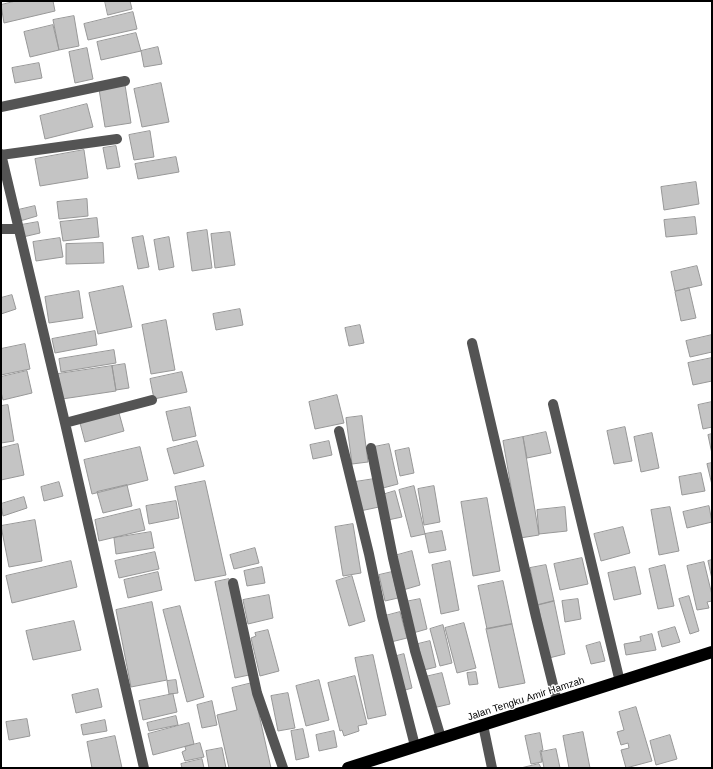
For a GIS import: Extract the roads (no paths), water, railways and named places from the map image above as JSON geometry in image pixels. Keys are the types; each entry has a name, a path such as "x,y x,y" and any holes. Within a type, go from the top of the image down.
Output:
{"highway":[{"name":"Jalan Tengku Amir Hamzah","path":"348,768 712,652"}],"street":[{"path":"1,107 125,81"},
{"path":"117,139 1,154 65,423 144,768"},
{"path":"1,229 19,229"},
{"path":"472,343 536,617 558,700"},
{"path":"65,423 152,400"},
{"path":"553,404 620,682"},
{"path":"339,431 369,554 382,616 415,746"},
{"path":"371,448 393,558 413,644 440,738"},
{"path":"233,583 257,693 283,768"},
{"path":"482,725 492,768"}]}
